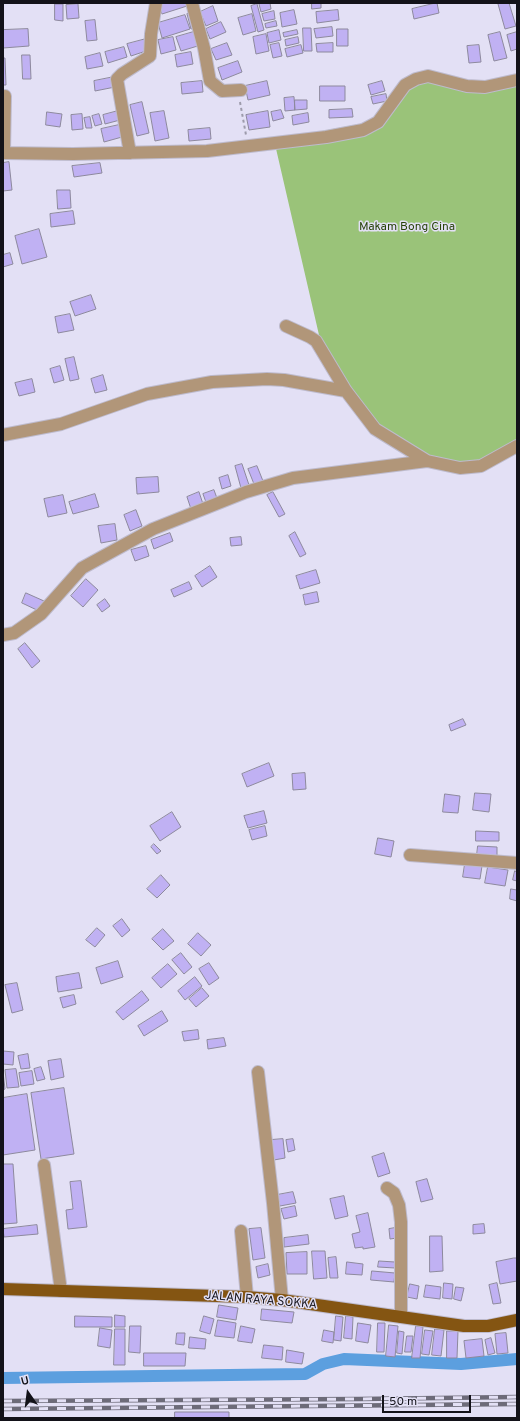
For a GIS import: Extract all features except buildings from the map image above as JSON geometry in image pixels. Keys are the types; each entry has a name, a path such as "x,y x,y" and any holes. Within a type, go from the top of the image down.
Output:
{"main road":[{"name":"JALAN RAYA SOKKA","path":"3,1289 247,1297 282,1300 464,1326 488,1326 517,1320"}],"street":[{"path":"130,153 117,79 122,74 150,56 151,34 156,3"},
{"path":"192,3 204,48 210,81 222,91 239,90"},
{"path":"5,96 4,153 73,154 207,151 326,137 363,130 378,122 405,85 416,79 428,76 467,86 485,87 505,84 517,80"},
{"path":"286,326 310,337 316,342 346,391 375,429 427,461"},
{"path":"3,435 61,424 147,394 212,382 260,379 284,380 346,391"},
{"path":"3,635 14,633 41,614 82,568 153,529 246,492 293,478 427,461 460,468 481,466 517,446"},
{"path":"410,855 517,863"},
{"path":"258,1072 273,1203 282,1300"},
{"path":"44,1165 61,1291"},
{"path":"387,1188 394,1193 399,1205 402,1222 401,1317"},
{"path":"241,1231 247,1297"}],"path":[{"path":"239,90 248,145"}],"green space":[{"name":"Makam Bong Cina","path":"517,76 517,454 458,470 373,434 322,348 274,140 381,120 412,77 491,83"}],"waterway":[{"path":"3,1378 305,1374 323,1364 344,1359 461,1364 517,1359"}],"railway":[{"path":"3,1401 517,1397"},
{"path":"3,1409 517,1404"}]}
